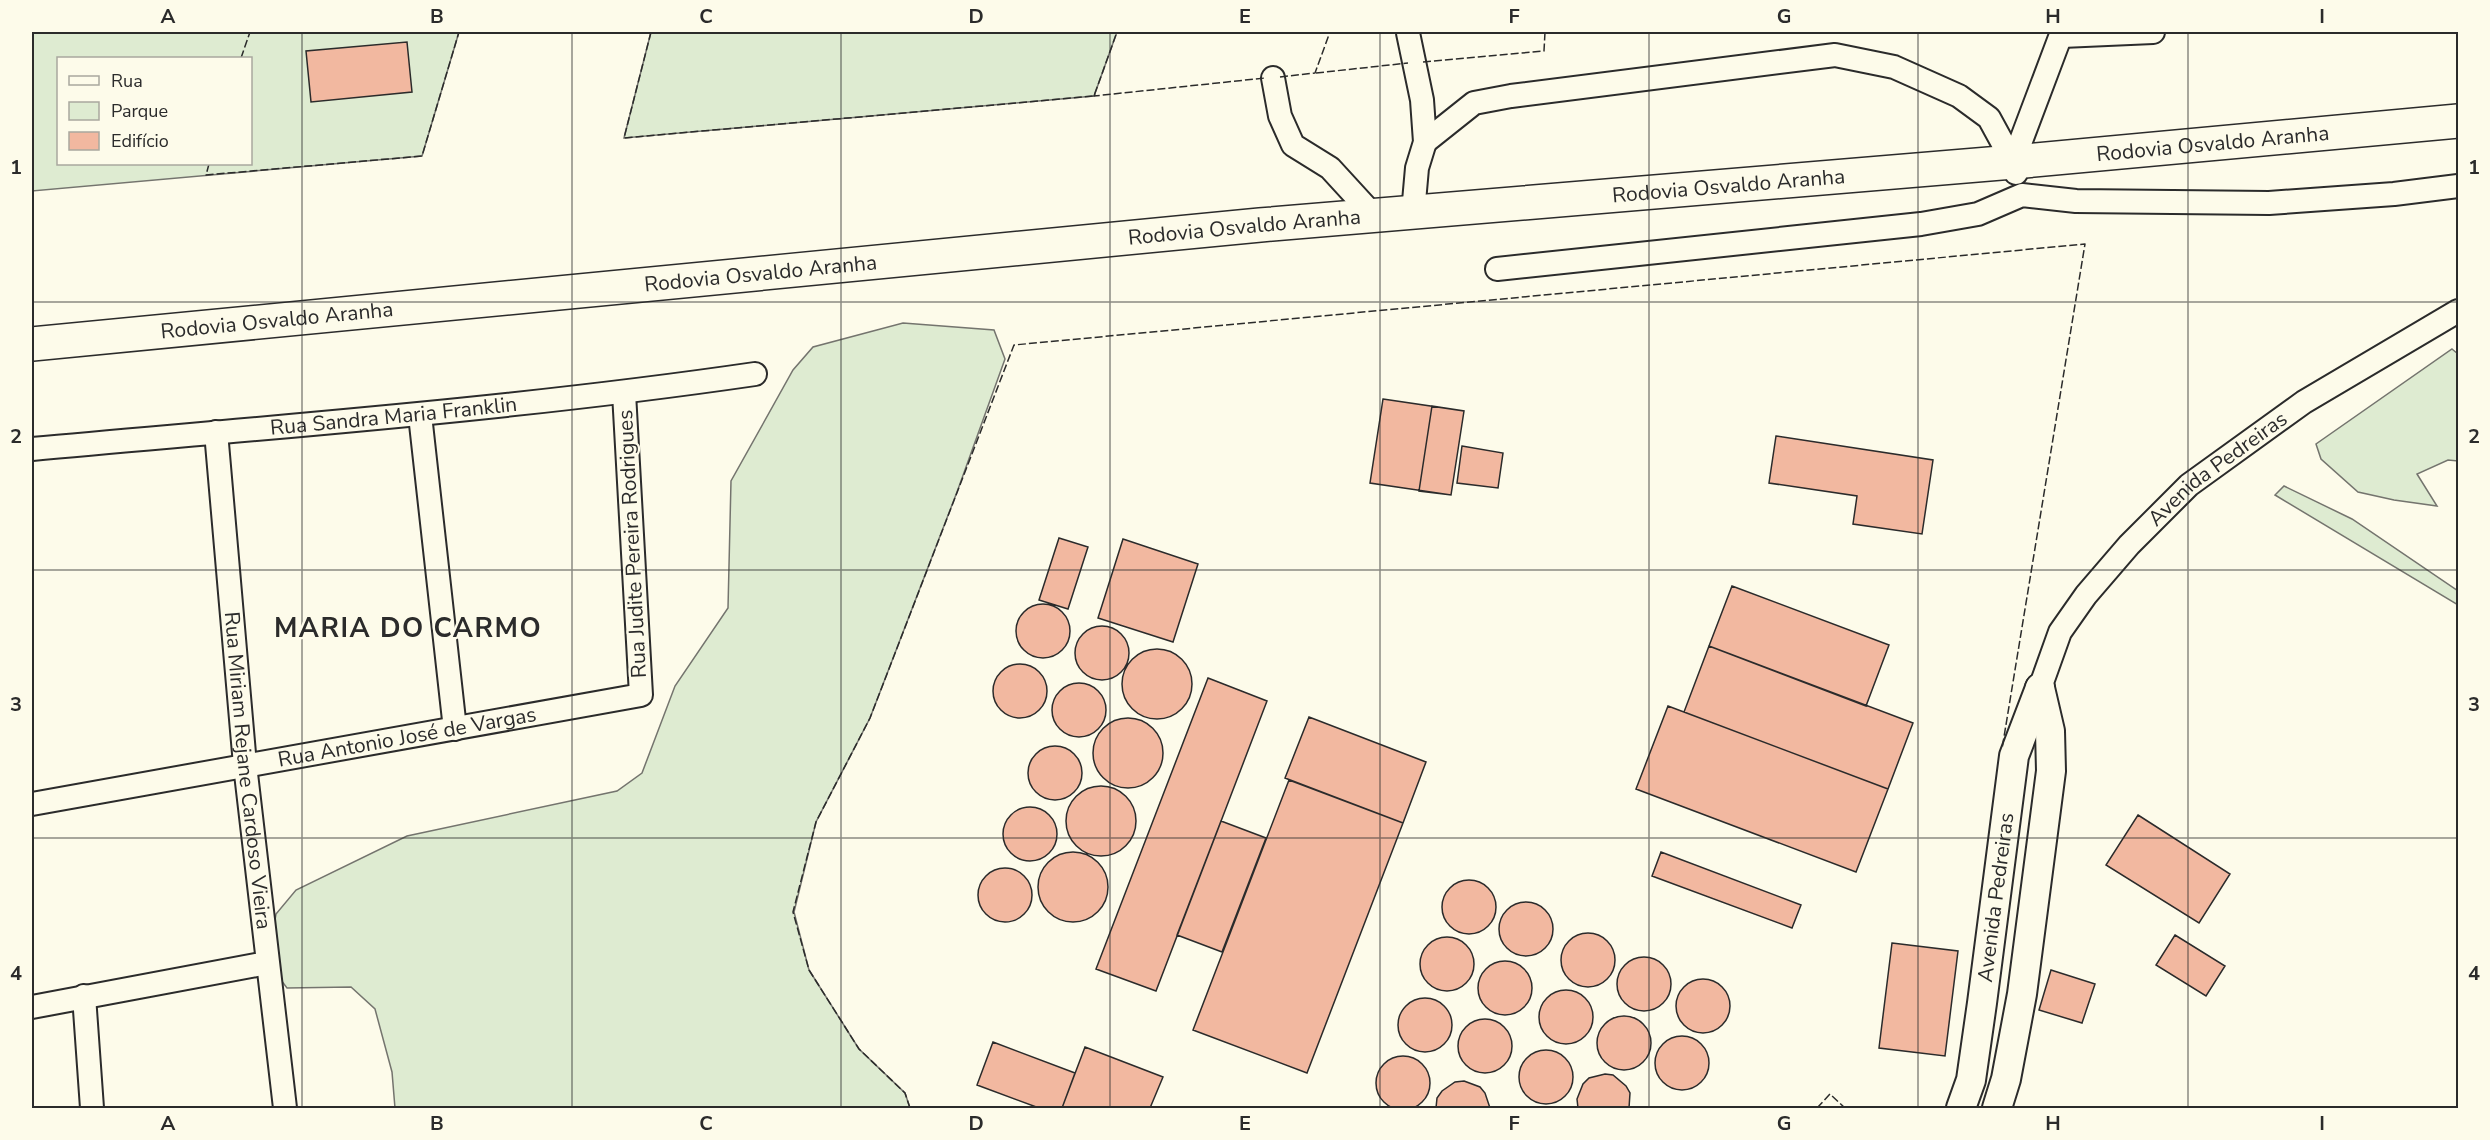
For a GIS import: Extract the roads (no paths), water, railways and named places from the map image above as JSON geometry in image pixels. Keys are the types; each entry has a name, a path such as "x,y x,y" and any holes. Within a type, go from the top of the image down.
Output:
{"highway":[{"name":"Rodovia Osvaldo Aranha","path":"32,344 1374,216 2013,162 2458,121"}],"main road":[{"name":"Avenida Pedreiras","path":"1961,1108 1971,1080 2014,756 2040,688"},
{"name":"Avenida Pedreiras","path":"1997,1108 2006,1079 2022,994 2051,771 2050,731 2040,688"},
{"path":"2001,856 2039,859"}],"street":[{"path":"2013,162 2062,34 2153,32"},
{"path":"1408,33 1416,62 1422,100 1425,142 1417,168 1413,213"},
{"path":"1425,142 1474,103 1511,96 1835,54 1894,67 1959,96 1989,118 2013,162 2022,195"},
{"path":"1273,78 1280,116 1293,145 1330,168 1374,216"},
{"path":"1497,269 1921,224 1978,214 2022,195 2076,201 2269,203 2394,194 2458,186"},
{"name":"Avenida Pedreiras","path":"2040,688 2060,632 2086,595 2129,545 2190,485 2304,402 2458,311"},
{"name":"Rua Sandra Maria Franklin","path":"32,449 420,415 624,393 755,375"},
{"name":"Rua Judite Pereira Rodrigues","path":"624,393 641,695"},
{"path":"420,415 455,729"},
{"name":"Rua Miriam Rejane Cardoso Vieira","path":"216,432 245,765 285,1108"},
{"name":"Rua Antonio José de Vargas","path":"32,804 641,695"},
{"path":"32,1006 267,963"},
{"path":"84,996 92,1108"}],"district":[{"name":"MARIA DO CARMO","path":"408,628"}]}
